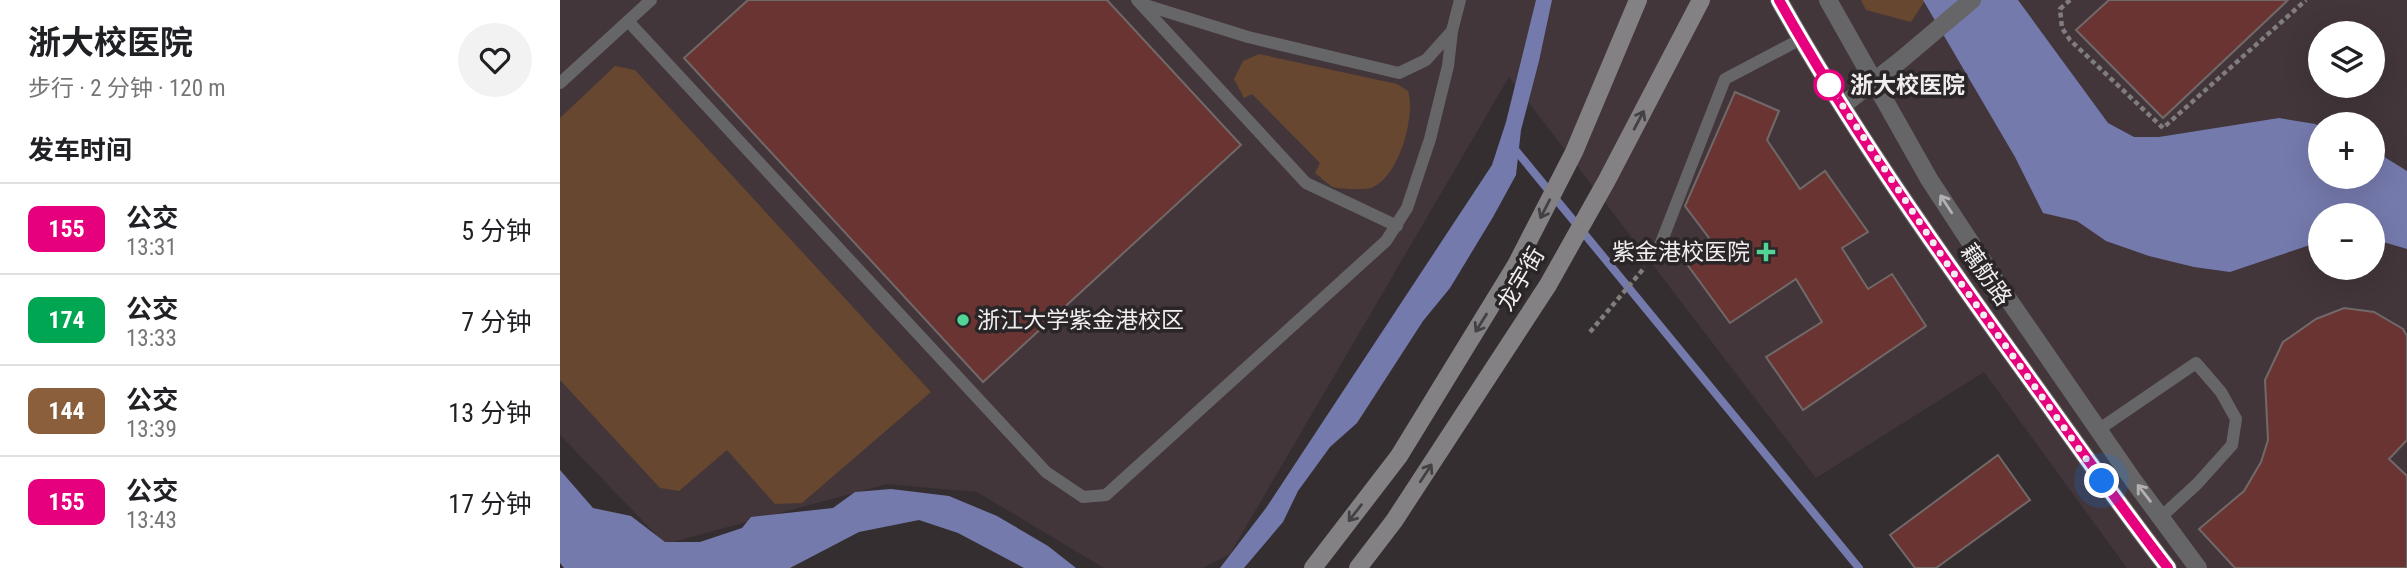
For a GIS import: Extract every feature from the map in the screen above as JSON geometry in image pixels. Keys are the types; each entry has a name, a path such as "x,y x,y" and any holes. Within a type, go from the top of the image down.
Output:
{"street":[{"name":"龙宇街","path":"1313,568 1399,456 1516,265 1574,152 1638,0"},
{"name":"龙宇街","path":"1358,568 1394,521 1548,285 1607,180 1701,0"},
{"name":"藕舫路","path":"1779,0 1842,106 1948,265 2118,503 2168,568"},
{"name":"藕舫路","path":"1828,0 1929,178 2098,430 2197,565"},
{"path":"1842,106 1972,0"}],"lane":[{"path":"560,83 651,0"},
{"path":"628,21 1046,472 1083,497 1106,495 1386,241 1408,208 1430,139 1448,66 1452,31 1460,0"},
{"path":"1138,2 1306,183 1397,226"},
{"path":"1138,2 1248,37 1399,73 1426,60 1452,31"},
{"path":"1657,253 1725,79 1801,39"},
{"path":"2098,430 2196,363 2221,391 2236,419 2232,445 2197,484 2162,516"}],"path":[{"path":"2070,0 2060,9 2062,28 2070,40 2163,128 2306,0"},
{"path":"1590,332 1657,253"}],"shaded area":[{"name":"浙江大学紫金港校区","path":"560,0 2407,0 2407,568 2127,568 1984,372 1816,478 1509,77 1230,554 1203,568 1104,568 977,492 887,484 665,544 560,435"},
{"path":"1861,0 1924,2 1911,22 1866,10"},
{"path":"1259,54 1397,84 1408,91 1410,115 1403,145 1390,172 1381,182 1368,189 1336,188 1315,173 1320,163 1252,94 1244,98 1234,79 1243,61"},
{"path":"615,66 635,70 931,392 802,503 775,504 727,450 679,491 660,488 560,380 560,118"}],"water":[{"path":"1536,0 1552,0 1521,130 1516,175 1493,217 1450,288 1423,321 1357,423 1330,447 1298,491 1283,522 1244,568 1220,568 1266,508 1492,165 1506,122"},
{"path":"1923,0 2018,0 2108,123 2134,137 2159,137 2279,118 2308,123 2308,189 2385,189 2385,157 2407,171 2407,249 2385,243 2385,203 2308,203 2308,246 2230,272 2194,267 2149,256 2106,241 2077,221 2043,213 2015,157"},
{"path":"560,470 593,508 631,516 665,542 700,542 742,528 751,517 833,508 855,492 891,489 949,496 997,516 1048,546 1076,568 1024,568 958,533 919,520 859,532 790,568 564,568 560,563"}],"building":[{"path":"748,0 1107,0 1241,145 983,382 684,58"},
{"path":"2109,0 2288,0 2163,118 2076,30"},
{"name":"紫金港校医院","path":"1735,92 1779,111 1767,140 1800,189 1825,171 1868,232 1842,248 1868,289 1892,274 1926,326 1803,410 1766,357 1822,322 1796,279 1730,323 1681,256 1709,238 1685,206"},
{"path":"2344,308 2374,312 2403,329 2407,336 2407,440 2389,459 2407,476 2407,568 2235,568 2199,529 2244,491 2261,462 2268,440 2265,380 2283,342 2316,319"},
{"path":"1998,455 2030,500 1936,568 1915,568 1890,535"}],"waterway":[{"path":"1513,147 1859,568"}],"bus line":[{"name":"155","path":"1779,0 1842,106 1948,265 2118,503 2168,568"}],"place":[{"name":"浙大校医院","path":"1829,85"},
{"name":"紫金港校医院","path":"1766,252"},
{"name":"浙江大学紫金港校区","path":"963,320"}],"route":[{"path":"1829,85 1948,265 2102,481"}]}
